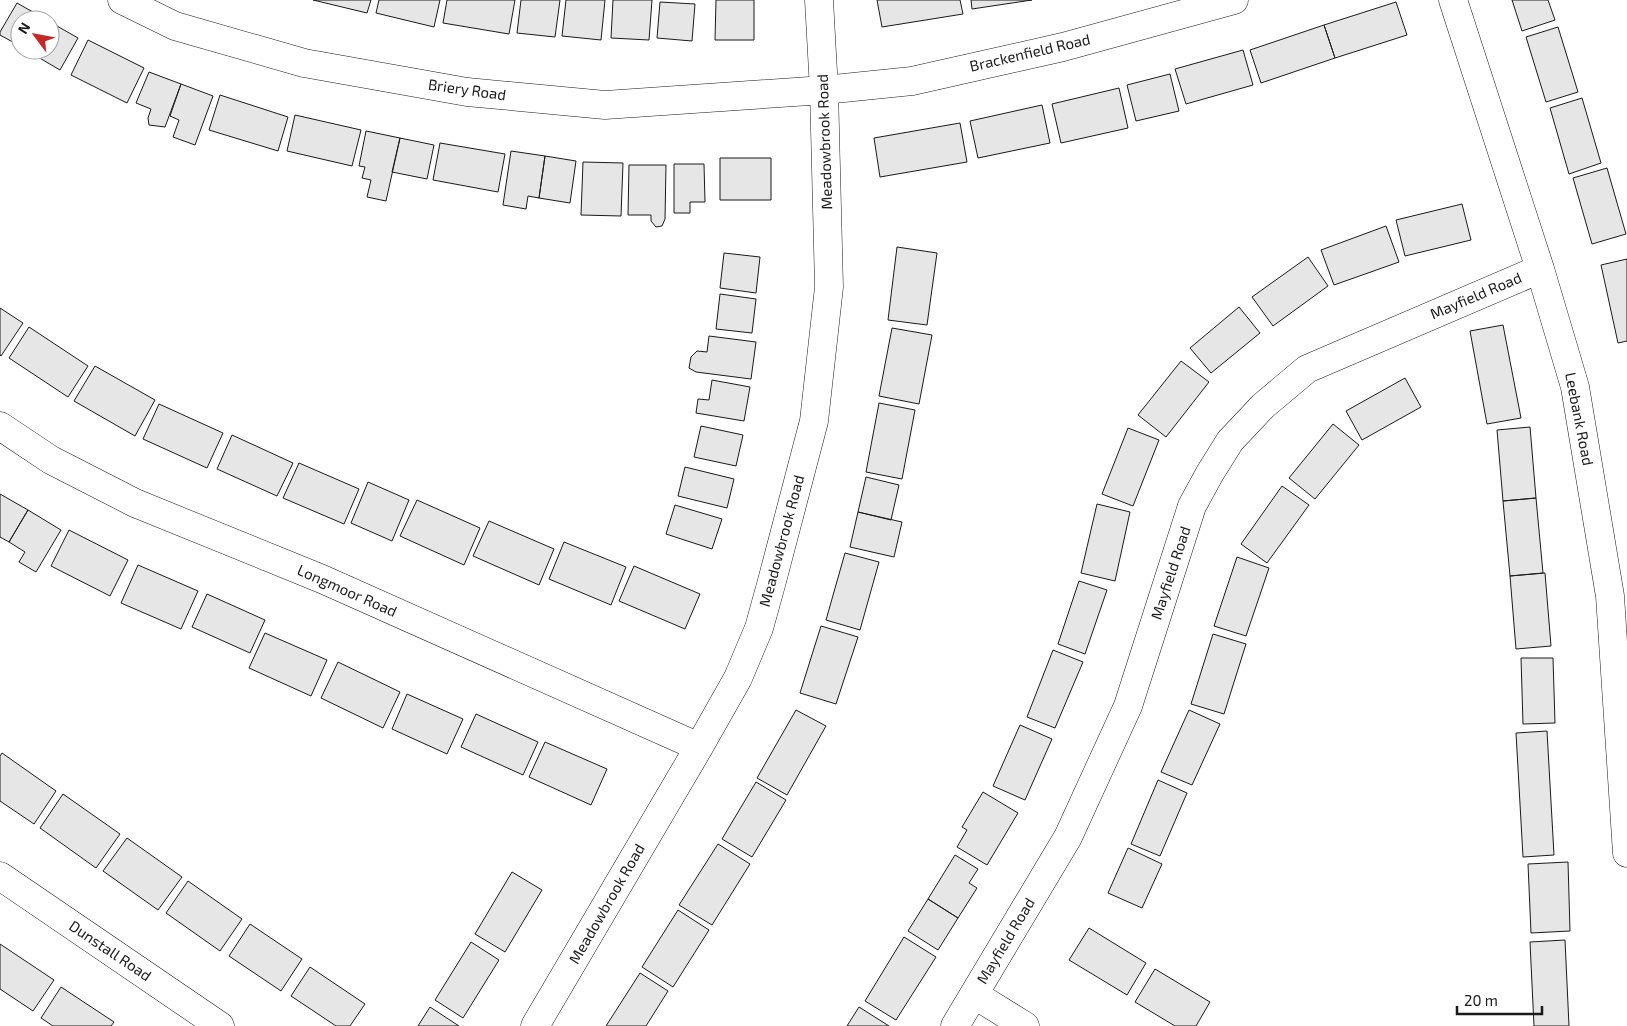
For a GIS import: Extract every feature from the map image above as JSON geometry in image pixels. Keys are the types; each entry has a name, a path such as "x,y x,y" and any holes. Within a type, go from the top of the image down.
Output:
{"street":[{"name":"Briery Road","path":"122,0 175,26 304,63 467,92 605,105 824,90"},
{"name":"Meadowbrook Road","path":"535,1026 738,678 759,628 814,421 830,286 824,90 819,0"},
{"name":"Brackenfield Road","path":"824,90 912,81 1063,47 1234,0"},
{"name":"Leebank Road","path":"1454,0 1576,387 1610,596 1627,853"},
{"name":"Mayfield Road","path":"955,1026 1068,837 1128,706 1192,506 1230,441 1263,406 1307,369 1540,269"},
{"name":"Longmoor Road","path":"0,426 51,460 135,503 322,579 699,747"},
{"name":"Dunstall Road","path":"0,876 220,1026"},
{"path":"975,995 1025,1026"}],"building":[{"path":"313,0 371,0 367,13"},
{"path":"379,0 440,0 434,27 376,13"},
{"path":"447,0 515,0 509,34 443,23"},
{"path":"521,0 560,0 555,37 517,33"},
{"path":"566,0 605,0 601,40 562,36"},
{"path":"613,0 652,0 649,40 611,38"},
{"path":"716,0 754,0 754,40 715,40"},
{"path":"877,0 960,0 963,14 882,27"},
{"path":"971,0 1032,0 972,9"},
{"path":"1512,0 1548,0 1555,20 1522,31"},
{"path":"660,2 695,4 692,41 657,38"},
{"path":"1396,2 1407,35 1335,58 1324,25"},
{"path":"17,3 29,10 13,10"},
{"path":"10,15 10,40 0,35"},
{"path":"1324,25 1335,58 1261,83 1250,50"},
{"path":"1558,27 1578,92 1546,102 1526,37"},
{"path":"60,28 78,38 60,70 43,60 60,60"},
{"path":"88,40 144,68 127,103 71,75"},
{"path":"1243,50 1253,85 1186,104 1175,69"},
{"path":"149,72 181,84 165,127 149,125 148,118 151,109 136,103"},
{"path":"1170,74 1179,111 1136,121 1127,85"},
{"path":"181,84 213,96 195,145 173,137 179,120 170,116"},
{"path":"1119,88 1128,128 1061,143 1052,104"},
{"path":"220,95 288,117 278,151 209,130"},
{"path":"1582,98 1601,163 1569,174 1550,108"},
{"path":"1042,105 1050,143 978,158 970,121"},
{"path":"295,115 361,130 352,166 287,151"},
{"path":"960,123 967,162 880,177 874,138"},
{"path":"366,131 400,138 386,201 367,197 371,180 362,178 365,167 359,166"},
{"path":"400,138 434,145 427,179 392,172"},
{"path":"440,143 505,154 498,192 433,180"},
{"path":"511,151 545,156 539,198 528,196 526,209 503,205"},
{"path":"545,156 576,161 570,203 539,198"},
{"path":"720,158 771,158 771,200 720,200"},
{"path":"583,162 623,163 621,216 581,215"},
{"path":"674,164 704,164 705,202 690,202 690,213 674,213"},
{"path":"629,165 666,165 665,219 662,226 656,227 651,221 651,215 628,215"},
{"path":"1607,168 1626,234 1592,244 1573,178"},
{"path":"1462,204 1471,240 1405,256 1396,220"},
{"path":"1386,226 1399,262 1334,285 1321,250"},
{"path":"897,247 937,253 927,325 888,320"},
{"path":"724,253 760,257 756,293 720,288"},
{"path":"1308,257 1328,286 1273,326 1252,297"},
{"path":"1627,259 1627,341 1618,343 1601,265"},
{"path":"720,294 756,299 752,333 716,329"},
{"path":"1239,307 1260,333 1211,373 1190,348"},
{"path":"0,308 23,323 1,356 0,355"},
{"path":"1503,325 1521,418 1487,424 1470,331"},
{"path":"29,327 88,366 68,397 9,358"},
{"path":"892,328 932,335 919,404 879,396"},
{"path":"709,336 756,342 751,379 696,372 689,368 691,357 697,351 707,352"},
{"path":"1181,361 1209,382 1166,437 1138,415"},
{"path":"95,366 155,400 135,436 74,401"},
{"path":"1405,378 1421,407 1362,440 1346,411"},
{"path":"712,380 750,387 744,421 696,413 698,399 709,400"},
{"path":"879,403 915,410 902,479 866,472"},
{"path":"159,404 223,433 207,468 143,439"},
{"path":"1333,424 1359,445 1315,499 1289,478"},
{"path":"701,426 743,435 736,466 694,457"},
{"path":"1530,427 1536,498 1503,501 1497,430"},
{"path":"1128,428 1159,440 1133,506 1102,494"},
{"path":"232,435 293,463 277,496 217,469"},
{"path":"299,463 359,489 344,524 283,498"},
{"path":"685,467 734,479 727,508 678,496"},
{"path":"866,477 899,485 891,520 858,512"},
{"path":"368,482 409,500 392,541 351,523"},
{"path":"1282,486 1309,505 1267,563 1241,544"},
{"path":"0,494 28,510 9,542 0,537"},
{"path":"1536,498 1543,573 1510,576 1503,501"},
{"path":"417,500 480,528 464,565 400,536"},
{"path":"1097,504 1130,512 1115,581 1081,573"},
{"path":"675,505 722,519 712,549 666,534"},
{"path":"28,510 61,530 36,572 19,562 25,552 9,542"},
{"path":"858,512 902,522 894,557 850,547"},
{"path":"489,521 554,549 539,585 473,556"},
{"path":"69,530 128,560 110,596 51,566"},
{"path":"564,542 626,567 611,605 549,579"},
{"path":"845,553 879,562 860,630 826,620"},
{"path":"1237,557 1269,568 1246,636 1214,626"},
{"path":"138,565 198,591 181,629 121,603"},
{"path":"634,566 700,594 685,629 619,601"},
{"path":"1545,573 1551,646 1516,649 1510,576"},
{"path":"1079,581 1107,590 1085,654 1058,644"},
{"path":"207,594 265,620 250,653 192,627"},
{"path":"821,626 858,637 836,704 800,693"},
{"path":"265,633 327,660 311,696 249,668"},
{"path":"1213,634 1246,644 1224,714 1191,704"},
{"path":"1053,650 1083,662 1055,728 1027,717"},
{"path":"1521,658 1553,658 1555,723 1523,724"},
{"path":"338,662 400,692 383,728 321,698"},
{"path":"407,694 463,719 447,754 392,729"},
{"path":"796,710 826,726 787,795 757,778"},
{"path":"1189,710 1220,724 1192,785 1161,772"},
{"path":"476,714 538,742 523,775 461,747"},
{"path":"1020,725 1052,739 1025,800 993,786"},
{"path":"1547,731 1554,855 1523,857 1516,733"},
{"path":"545,742 607,769 591,805 529,777"},
{"path":"2,753 56,791 34,824 0,801 0,756"},
{"path":"1158,780 1187,793 1160,856 1131,844"},
{"path":"756,782 786,800 752,857 722,839"},
{"path":"983,792 1018,813 987,865 957,847 967,830 962,827"},
{"path":"63,794 120,834 96,868 40,828"},
{"path":"127,838 182,877 158,910 103,871"},
{"path":"718,844 750,864 712,925 679,905"},
{"path":"1128,848 1162,864 1142,908 1108,893"},
{"path":"955,855 978,869 969,883 977,888 958,918 928,899"},
{"path":"1568,862 1570,931 1531,933 1528,864"},
{"path":"512,872 542,890 505,952 475,934"},
{"path":"188,881 242,919 220,951 166,913"},
{"path":"928,899 958,918 938,950 908,931"},
{"path":"678,910 709,930 673,987 642,967"},
{"path":"250,924 302,959 281,991 229,956"},
{"path":"1089,928 1146,963 1127,995 1069,960"},
{"path":"904,937 936,957 896,1020 865,1001"},
{"path":"1565,940 1569,1026 1534,1026 1530,942"},
{"path":"471,942 499,960 463,1018 435,1000"},
{"path":"0,944 54,980 33,1011 0,989"},
{"path":"310,967 365,1004 350,1026 336,1026 291,996"},
{"path":"1155,969 1210,1002 1196,1026 1175,1026 1135,1002"},
{"path":"640,973 668,991 646,1026 606,1026"},
{"path":"61,987 114,1022 111,1026 53,1026 41,1018"},
{"path":"430,1007 459,1026 418,1026"},
{"path":"859,1007 889,1026 847,1026"}]}
